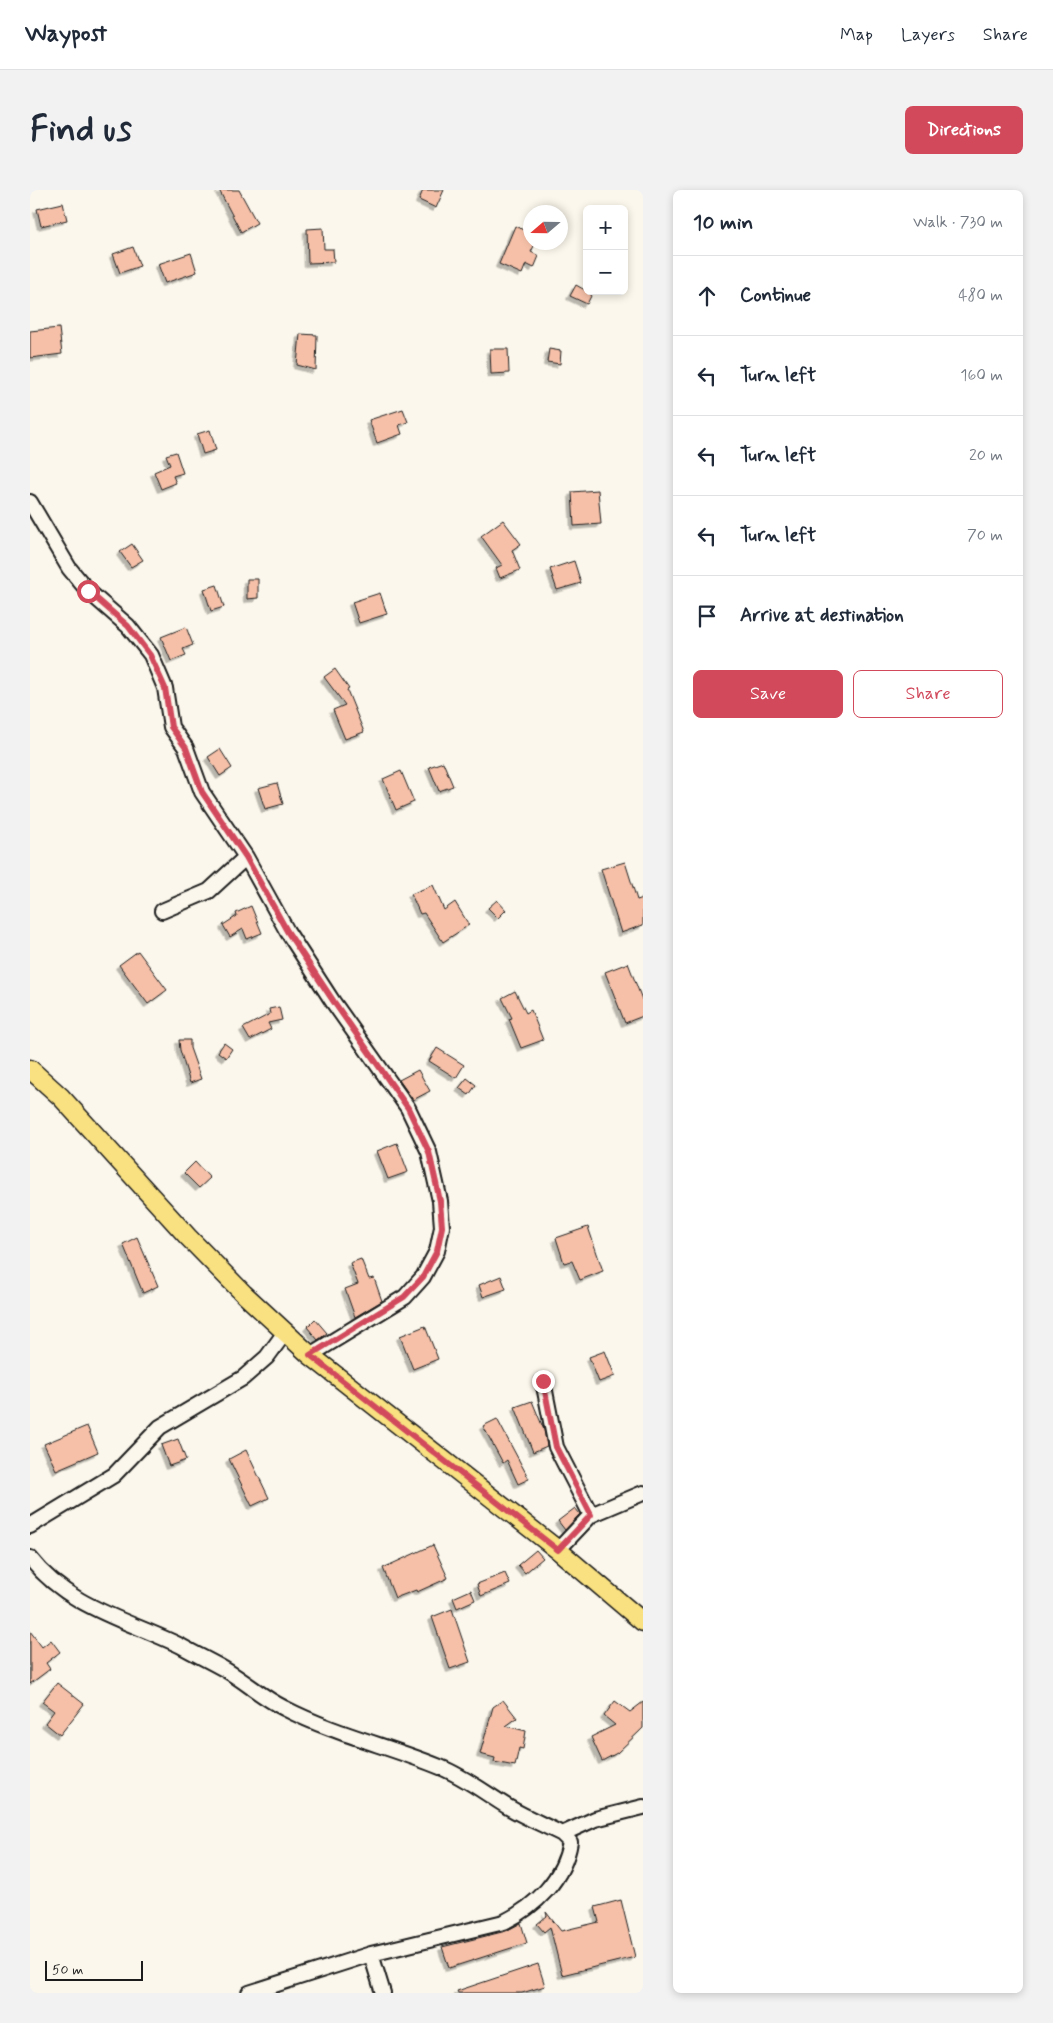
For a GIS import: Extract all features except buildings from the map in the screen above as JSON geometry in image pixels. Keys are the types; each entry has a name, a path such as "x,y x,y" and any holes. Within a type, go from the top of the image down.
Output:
{"main road":[{"path":"30,1069 61,1097 238,1288 310,1355 558,1550 643,1622"}],"street":[{"path":"30,502 69,568 88,591 128,626 150,655 165,688 171,727 186,748 202,792 246,857 287,931 408,1108 429,1152 440,1201 442,1227 437,1251 423,1277 404,1297 310,1355"},
{"path":"162,911 209,891 246,857"},
{"path":"30,1526 114,1475 160,1427 242,1378 267,1357 286,1331"},
{"path":"543,1381 556,1447 591,1515"},
{"path":"558,1550 591,1515 643,1493"},
{"path":"30,1558 49,1580 85,1605 140,1627 182,1647 224,1669 284,1708 335,1730 394,1749 442,1768 473,1783 509,1807 562,1834 570,1842 562,1871 524,1912 504,1922 371,1954 249,1993"},
{"path":"562,1834 595,1818 643,1807"},
{"path":"371,1954 383,1993"}],"route":[{"path":"88,591 128,626 150,655 165,688 171,727 186,748 202,792 246,857 262,889 287,931 408,1108 429,1152 440,1201 442,1227 437,1251 423,1277 404,1297 310,1355 558,1550 591,1515 556,1447 543,1381"}]}
